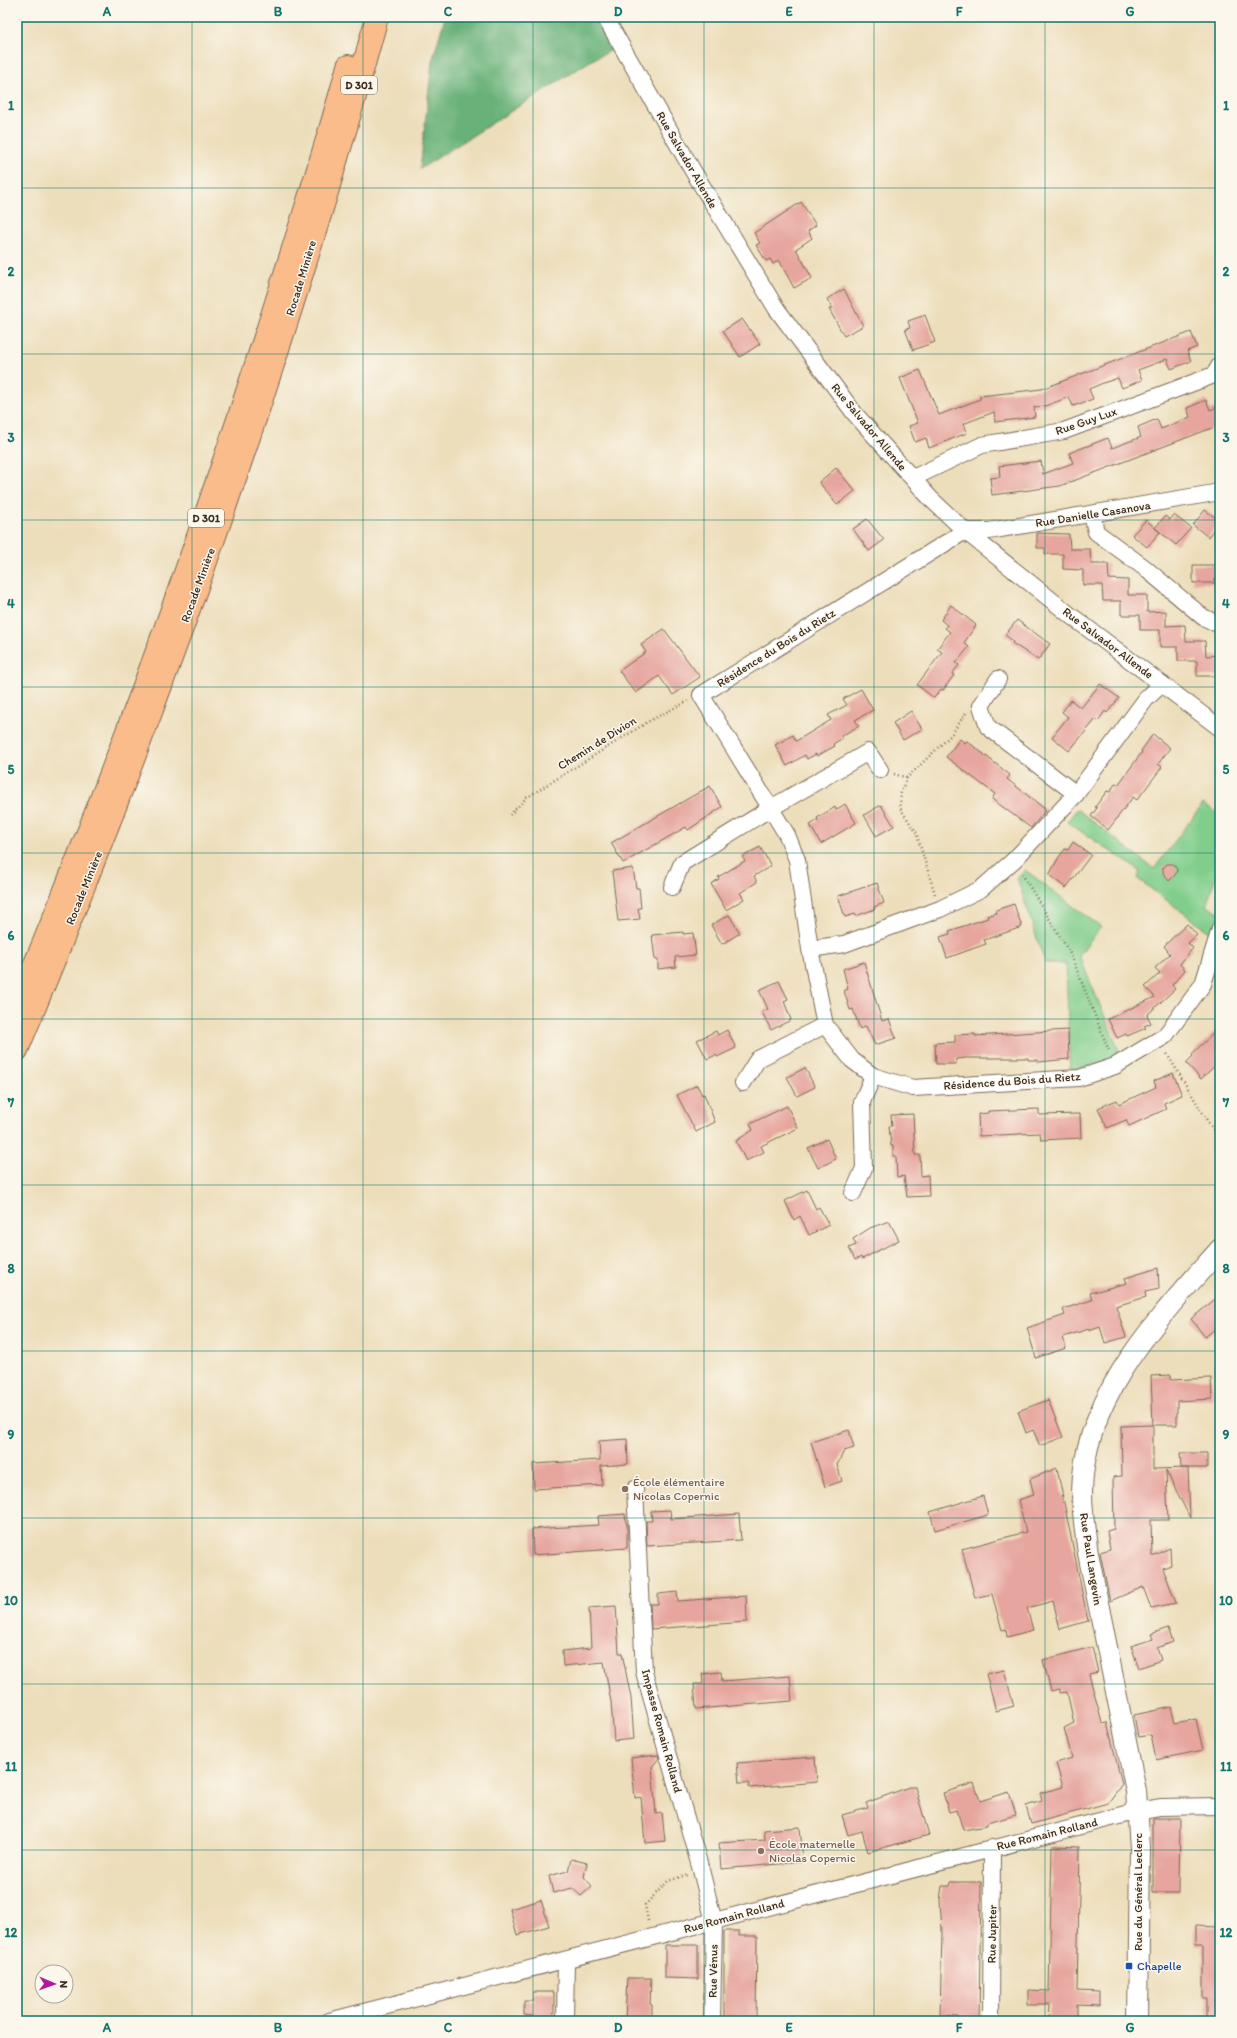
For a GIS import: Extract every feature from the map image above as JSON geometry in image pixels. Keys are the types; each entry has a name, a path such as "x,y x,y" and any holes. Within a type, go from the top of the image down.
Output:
{"highway":[{"name":"Rocade Minière","path":"17,1007 88,834 196,545 264,342 343,87 362,17"},
{"name":"Rocade Minière","path":"17,1050 105,837 163,684 229,498 286,328 340,153 377,17"}],"street":[{"name":"Rue Salvador Allende","path":"605,17 704,191 776,308 855,414 931,499 965,531 1070,615 1220,728"},
{"name":"Rue Guy Lux","path":"913,478 982,445 1064,431 1218,373"},
{"name":"Rue Danielle Casanova","path":"965,531 989,531 1220,492"},
{"path":"1092,514 1096,532 1145,568 1203,617 1220,625"},
{"name":"Résidence du Bois du Rietz","path":"965,531 701,695 787,835 797,860 810,949 825,1025 852,1060 872,1076 913,1088 1078,1078 1115,1066 1165,1036 1203,984 1220,929"},
{"path":"998,679 981,706 988,727 1076,794"},
{"path":"810,949 844,944 940,909 981,889 1014,860 1076,794 1146,699 1162,684"},
{"path":"672,887 682,863 771,808 868,752 880,770"},
{"path":"743,1083 758,1059 825,1025"},
{"path":"853,1193 864,1168 862,1102 872,1076"},
{"name":"Rue Paul Langevin","path":"1138,1811 1136,1791 1083,1522 1082,1491 1086,1463 1092,1434 1104,1402 1125,1366 1161,1316 1220,1249"},
{"name":"Impasse Romain Rolland","path":"634,1489 644,1672 701,1870 714,1922"},
{"name":"Rue Romain Rolland","path":"329,2021 1138,1811 1160,1807 1219,1810"},
{"name":"Rue du Général Leclerc","path":"1138,1811 1140,1848 1138,2021"},
{"name":"Rue Jupiter","path":"991,2021 992,1848"},
{"name":"Rue Vénus","path":"712,2021 714,1922"},
{"path":"565,2021 566,1960"}],"path":[{"name":"Chemin de Divion","path":"510,816 526,798 651,720 701,695"},
{"path":"940,909 916,832 900,808 901,791 907,778 951,735 965,713 981,706"},
{"path":"1014,860 1070,955 1115,1066"},
{"path":"1159,1039 1216,1132 1220,1157"},
{"path":"652,1938 646,1905 668,1881 701,1870"}],"green space":[{"path":"445,17 605,17 622,45 592,60 420,169 432,62"},
{"path":"1203,804 1220,815 1220,864 1206,906 1220,912 1212,934 1138,879 1140,871 1067,822 1077,809 1154,869"},
{"path":"1025,870 1101,927 1079,955 1122,1058 1070,1071 1066,964 1045,963 1017,878"}],"building":[{"path":"801,202 816,225 808,231 812,238 796,249 812,278 794,288 779,260 773,264 770,259 766,261 756,245 760,243 754,233"},
{"path":"844,289 863,326 844,336 829,309 832,308 827,299"},
{"path":"925,315 935,342 913,350 905,329 910,328 908,321"},
{"path":"742,319 760,344 740,357 723,331"},
{"path":"1191,332 1197,347 1187,351 1191,361 1171,369 1167,359 1138,370 1142,380 1122,388 1118,378 1103,383 1089,389 1093,399 1073,406 1069,397 1045,406 1034,407 1035,417 995,422 994,412 963,424 967,433 929,448 926,438 915,442 909,426 918,423 900,378 920,370 939,415 980,399 980,396 1042,389"},
{"path":"1206,400 1210,410 1220,406 1220,425 1060,486 992,495 990,478 1000,477 999,466 1041,461 1043,474 1073,463 1069,453 1108,438 1112,448 1141,437 1138,427 1157,419 1161,429 1190,417 1187,408"},
{"path":"836,468 855,491 837,505 819,482"},
{"path":"1205,510 1220,521 1208,537 1193,525"},
{"path":"1174,515 1191,528 1176,545 1155,528 1165,516 1170,520"},
{"path":"867,519 884,540 869,551 853,529"},
{"path":"1146,520 1160,532 1147,547 1132,535"},
{"path":"1037,533 1069,534 1070,549 1090,549 1091,564 1108,564 1109,579 1128,580 1128,595 1147,595 1147,612 1166,611 1166,626 1185,625 1186,641 1205,641 1206,656 1220,655 1220,676 1197,676 1197,661 1178,661 1178,647 1160,647 1160,630 1140,630 1140,615 1121,615 1121,601 1103,601 1102,585 1083,585 1083,570 1063,569 1063,554 1045,554 1045,548 1037,548"},
{"path":"1193,565 1220,565 1220,579 1214,579 1214,583 1193,583"},
{"path":"951,605 976,625 964,643 969,647 956,663 959,665 952,674 954,675 943,690 941,689 934,698 917,685 942,652 937,649 950,632 945,628 947,625 941,620"},
{"path":"1017,620 1050,644 1038,660 1012,643 1013,641 1005,635"},
{"path":"664,629 700,677 673,695 659,676 636,693 619,671 646,652 641,645"},
{"path":"1100,684 1119,698 1107,713 1105,711 1098,721 1096,719 1069,751 1052,737 1068,717 1062,712 1071,700 1081,708"},
{"path":"861,689 873,710 855,720 859,726 841,736 843,738 833,744 835,746 817,756 816,754 807,759 805,755 787,766 775,745 793,735 796,741 831,720 828,715 847,705 843,699"},
{"path":"911,711 922,729 903,740 893,723"},
{"path":"1153,734 1170,748 1158,764 1162,767 1137,800 1133,797 1108,830 1091,816 1097,808 1095,807 1107,791 1110,792 1115,784 1118,785"},
{"path":"960,739 965,743 967,741 1010,775 1007,779 1046,810 1031,828 992,799 995,794 946,757"},
{"path":"710,786 722,807 688,830 686,827 623,863 611,843"},
{"path":"845,804 856,823 821,844 810,825 818,820 817,818 835,807 836,810"},
{"path":"881,805 894,826 876,836 864,815"},
{"path":"1073,842 1091,855 1066,888 1049,875 1059,857 1065,849 1068,850"},
{"path":"760,847 771,866 754,876 757,882 740,893 744,899 726,910 711,884 719,879 718,877 745,861 742,857"},
{"path":"1167,864 1173,864 1177,869 1176,874 1169,881 1163,873 1163,868"},
{"path":"633,868 636,888 639,888 641,908 638,908 640,919 618,921 612,871"},
{"path":"877,883 884,903 874,907 875,909 856,916 855,914 845,917 838,896"},
{"path":"1014,904 1022,927 984,940 986,944 947,958 940,937 950,934 949,931 988,918 987,916 997,913 996,910"},
{"path":"729,915 740,933 722,944 711,925"},
{"path":"1187,924 1197,935 1188,943 1193,948 1180,964 1185,970 1172,985 1175,989 1147,1015 1151,1023 1144,1026 1146,1028 1127,1036 1126,1034 1117,1038 1108,1019 1155,997 1145,987 1160,973 1155,968 1170,954 1164,946"},
{"path":"683,932 683,934 693,933 696,955 675,957 676,967 658,969 658,959 655,960 652,935"},
{"path":"864,962 882,1021 889,1019 896,1038 875,1045 866,1026 860,1029 853,1009 850,1010 844,991 848,989 843,969"},
{"path":"779,981 788,999 784,1001 791,1020 771,1030 762,1012 768,1009 759,990"},
{"path":"1220,1027 1220,1061 1201,1079 1186,1063 1193,1056 1192,1054"},
{"path":"727,1030 736,1048 717,1057 716,1055 707,1059 697,1040 716,1031 718,1035"},
{"path":"1068,1030 1069,1059 1038,1062 1038,1060 1028,1060 1028,1058 966,1058 956,1059 956,1064 936,1064 935,1043 955,1042 955,1035 975,1034 975,1036"},
{"path":"805,1068 815,1087 797,1096 787,1077"},
{"path":"1173,1073 1182,1095 1164,1103 1166,1109 1129,1126 1126,1120 1107,1128 1098,1108 1117,1100 1119,1104 1156,1087 1154,1081"},
{"path":"697,1085 702,1095 704,1094 715,1122 696,1132 677,1095"},
{"path":"787,1106 798,1128 761,1146 764,1152 746,1161 736,1141 753,1130 750,1124"},
{"path":"1039,1109 1039,1115 1080,1114 1081,1138 1041,1140 1040,1133 979,1136 978,1114 988,1113 988,1111"},
{"path":"913,1114 915,1155 920,1155 921,1176 928,1175 929,1196 907,1197 904,1176 897,1177 896,1156 893,1156 893,1146 891,1146 889,1126 892,1126 891,1115"},
{"path":"827,1139 836,1159 818,1168 808,1148"},
{"path":"807,1190 816,1209 819,1207 829,1225 809,1235 800,1216 794,1220 785,1201"},
{"path":"889,1221 899,1240 862,1259 861,1257 855,1260 849,1248 856,1245 853,1239 870,1228"},
{"path":"1158,1268 1159,1289 1145,1292 1146,1297 1116,1306 1126,1337 1105,1343 1100,1327 1089,1331 1089,1329 1063,1337 1066,1348 1036,1358 1027,1328 1065,1315 1063,1309 1092,1300 1090,1293 1127,1283 1125,1278"},
{"path":"1220,1295 1220,1325 1205,1337 1191,1319"},
{"path":"1171,1375 1171,1380 1211,1378 1212,1399 1177,1401 1177,1425 1153,1425 1151,1376"},
{"path":"1048,1400 1063,1437 1040,1446 1033,1430 1026,1433 1018,1411"},
{"path":"1153,1425 1153,1469 1188,1468 1190,1518 1166,1470 1168,1520 1151,1520 1152,1556 1170,1548 1171,1565 1163,1568 1176,1603 1151,1608 1143,1587 1110,1601 1100,1552 1110,1549 1107,1531 1114,1529 1113,1477 1122,1476 1121,1426"},
{"path":"849,1430 854,1448 844,1451 837,1465 842,1481 825,1487 811,1442"},
{"path":"627,1439 628,1464 601,1466 602,1485 534,1489 533,1464 600,1460 599,1441"},
{"path":"1180,1453 1207,1453 1207,1468 1181,1468"},
{"path":"1057,1468 1088,1621 1060,1629 1053,1601 1027,1608 1033,1630 1007,1637 1006,1629 1002,1630 992,1594 975,1598 962,1549 1026,1532 1018,1500 1034,1495 1030,1479"},
{"path":"983,1496 988,1515 935,1530 930,1512"},
{"path":"670,1510 671,1519 739,1514 741,1540 647,1546 646,1521 652,1521 651,1511"},
{"path":"625,1514 627,1523 627,1548 533,1555 532,1529 599,1525 598,1516"},
{"path":"677,1592 678,1601 746,1596 747,1622 651,1629 650,1604 658,1604 658,1594"},
{"path":"616,1606 619,1653 622,1653 631,1698 634,1739 614,1741 611,1702 604,1662 563,1666 562,1651 591,1648 589,1608"},
{"path":"1168,1628 1173,1642 1157,1648 1161,1660 1139,1668 1131,1646 1153,1639 1151,1634"},
{"path":"1092,1647 1098,1672 1089,1674 1102,1723 1107,1722 1122,1784 1108,1803 1031,1824 1026,1806 1042,1801 1040,1793 1063,1787 1056,1763 1072,1758 1064,1728 1074,1723 1067,1692 1060,1693 1060,1689 1051,1691 1043,1660"},
{"path":"1004,1670 1014,1706 996,1711 986,1674"},
{"path":"721,1672 722,1681 790,1676 792,1701 696,1709 694,1684 703,1684 702,1674"},
{"path":"1171,1707 1175,1723 1196,1719 1203,1750 1156,1760 1151,1735 1138,1737 1134,1715"},
{"path":"658,1755 659,1758 652,1767 656,1814 662,1813 665,1841 645,1843 641,1797 635,1798 631,1758"},
{"path":"815,1757 817,1782 749,1788 749,1783 739,1783 737,1763"},
{"path":"974,1783 980,1801 1009,1792 1016,1815 987,1823 987,1826 963,1830 957,1810 949,1812 943,1793"},
{"path":"909,1787 915,1787 929,1835 868,1852 862,1831 848,1835 842,1815 868,1808 866,1803"},
{"path":"1153,1818 1180,1818 1179,1893 1153,1893"},
{"path":"800,1827 803,1862 721,1869 719,1843 765,1840 764,1830"},
{"path":"1052,1846 1080,1847 1077,1991 1099,1992 1099,2005 1077,2004 1077,2021 1049,2021 1050,2004 1028,2004 1028,1990 1049,1991"},
{"path":"571,1859 587,1863 584,1877 592,1886 581,1896 572,1888 553,1893 549,1876 568,1871"},
{"path":"951,1882 981,1882 979,2021 958,2021 958,2017 940,2016 942,1931 940,1900 942,1886 950,1886"},
{"path":"541,1900 549,1926 517,1935 510,1909"},
{"path":"1195,1926 1218,1927 1217,1947 1220,1947 1220,2019 1207,2019 1207,1998 1203,1998 1203,1947 1195,1947"},
{"path":"724,1931 739,1931 739,1936 757,1936 756,2021 724,2021"},
{"path":"665,1945 698,1945 698,1979 665,1978"},
{"path":"627,1978 651,1978 650,2004 652,2005 652,2021 625,2021"},
{"path":"533,1992 554,1992 554,2021 533,2021 533,2016 524,2015 524,2001 533,2001"}],"place":[{"name":"École élémentaire Nicolas Copernic","path":"625,1489"},
{"name":"École maternelle Nicolas Copernic","path":"761,1851"},
{"name":"Chapelle","path":"1129,1966"}]}
